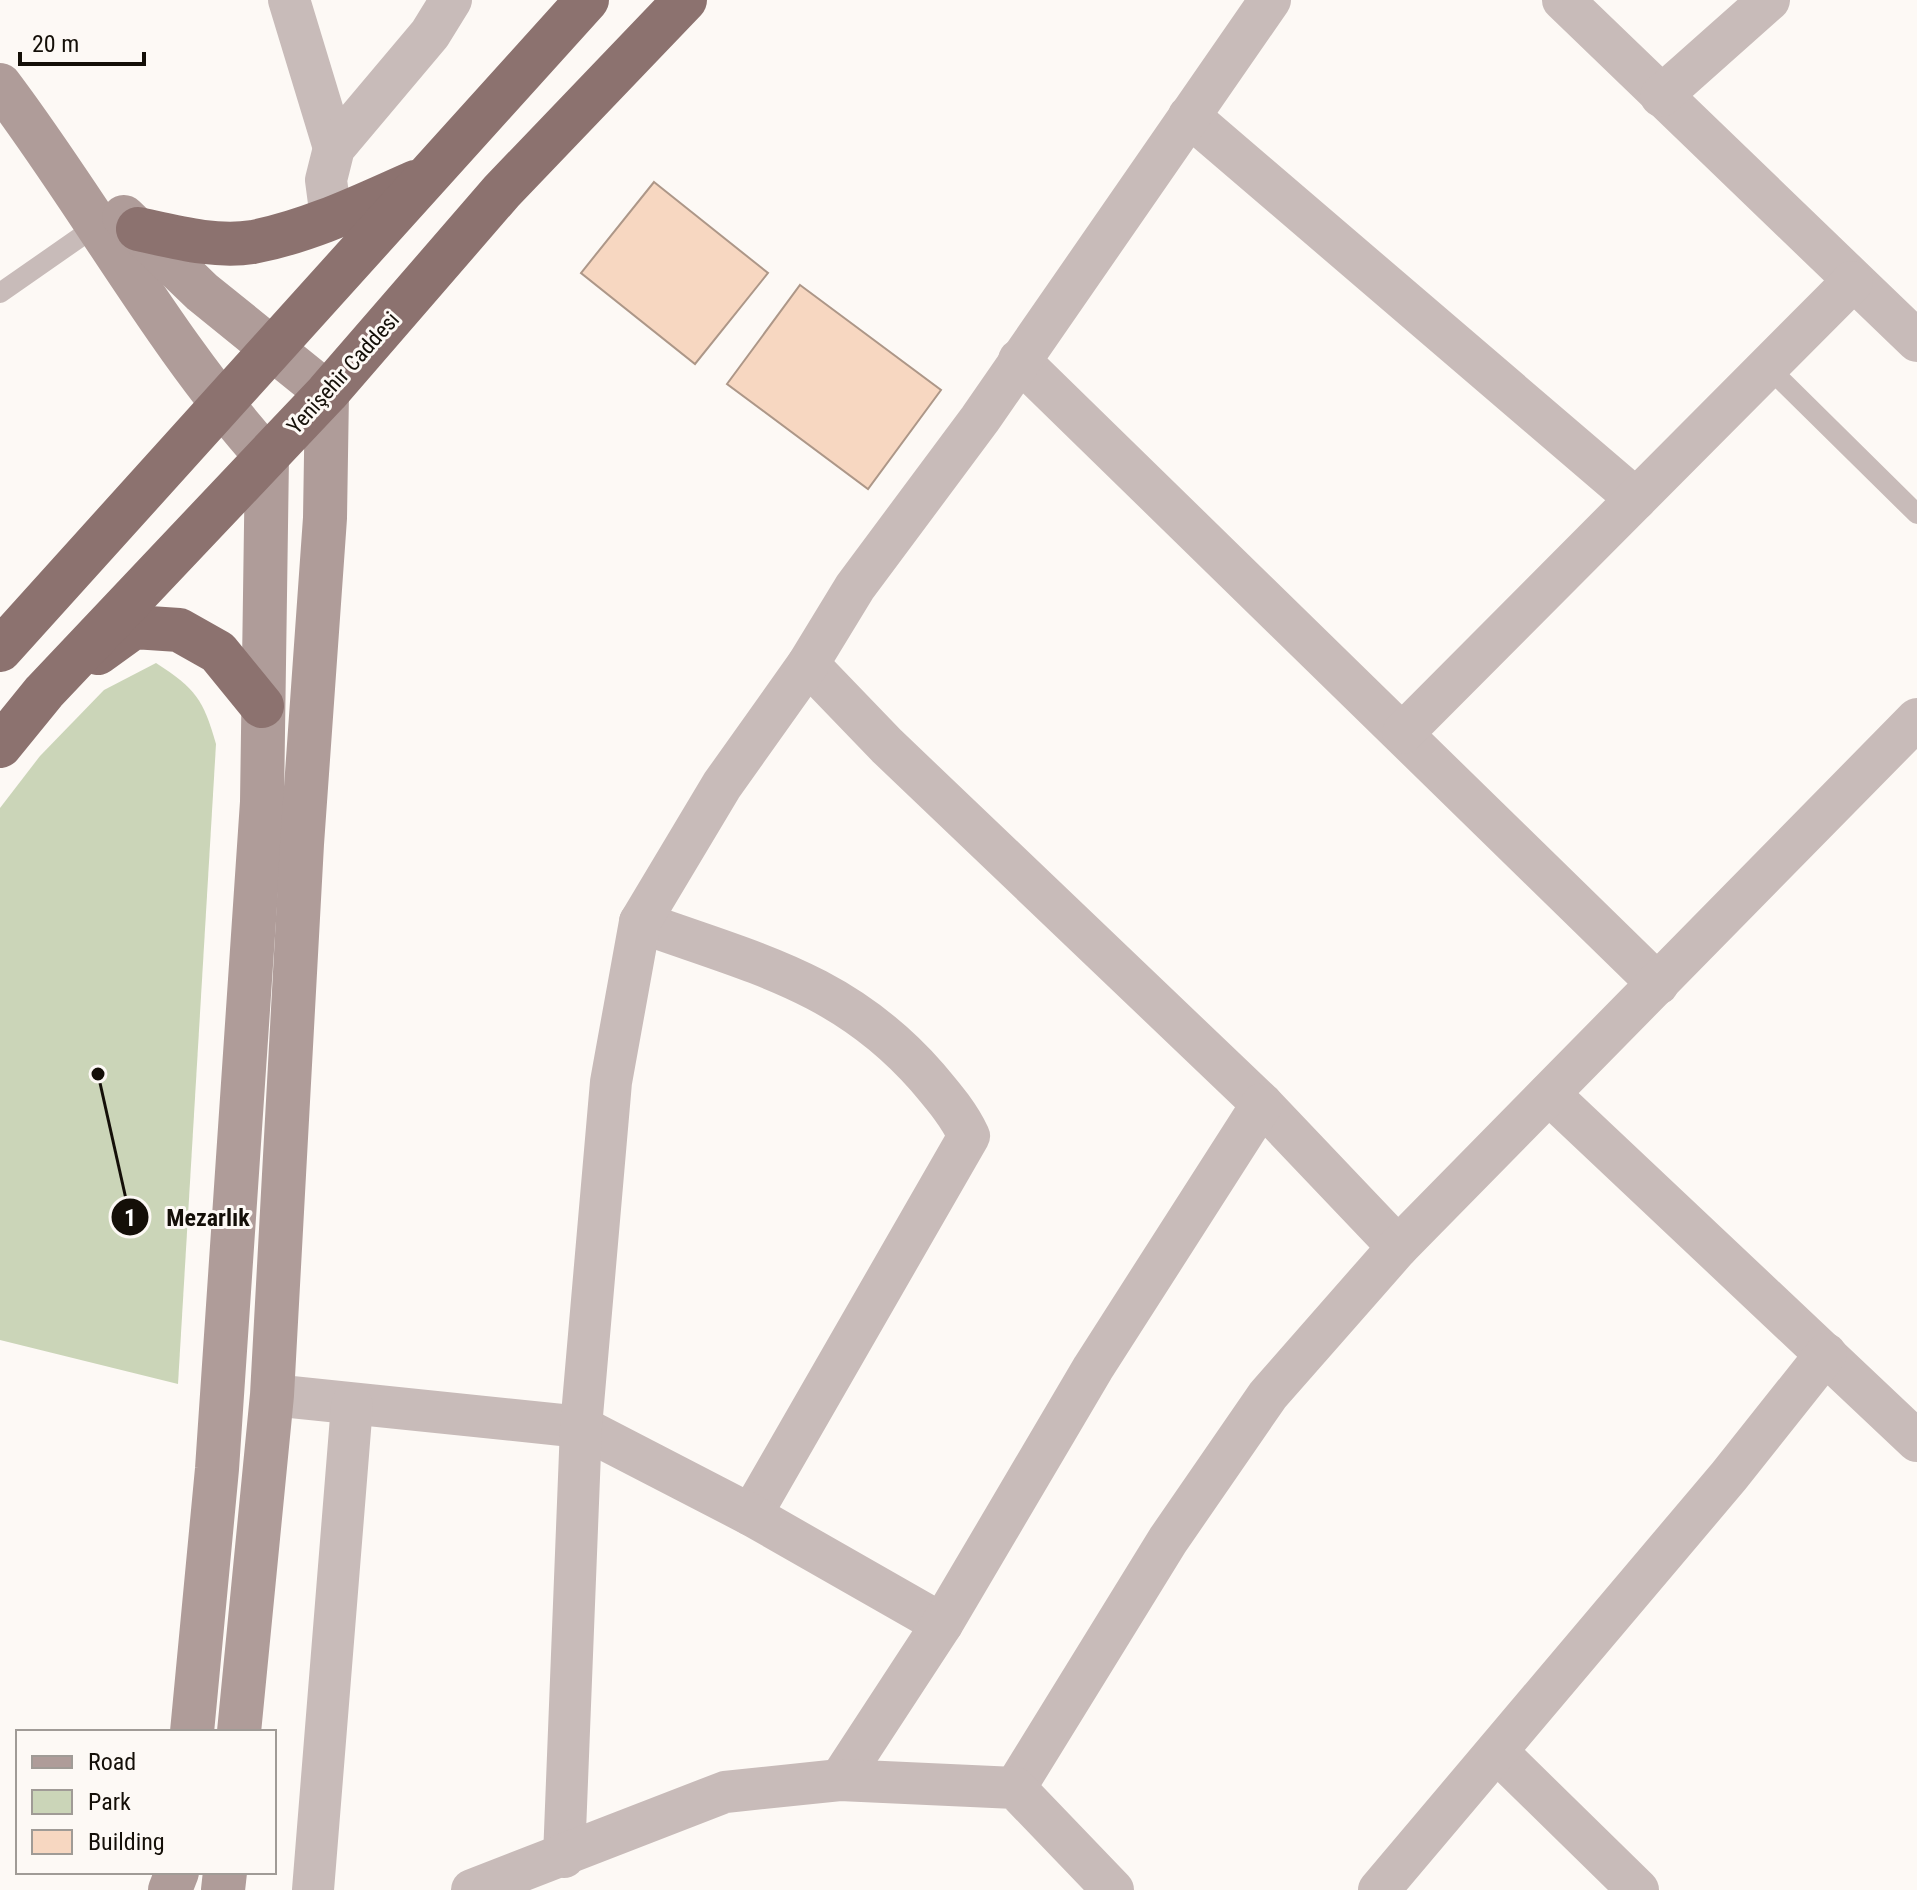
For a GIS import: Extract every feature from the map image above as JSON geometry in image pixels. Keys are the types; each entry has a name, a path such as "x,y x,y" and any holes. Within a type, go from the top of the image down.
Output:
{"highway":[{"path":"0,650 587,0"},
{"name":"Yenişehir Caddesi","path":"0,746 44,692 327,393 502,191 685,0"},
{"path":"118,227 206,242 252,242 331,218 428,177"},
{"path":"44,692 134,627 179,630 218,652 262,706"}],"street":[{"path":"289,0 334,148"},
{"path":"331,218 326,180 334,148 430,34 451,0"},
{"path":"564,1857 581,1427 611,1082 640,922 722,785 808,664 855,587 980,419 1270,0"},
{"path":"1563,0 1852,282 1917,341"},
{"path":"1661,96 1769,0"},
{"path":"0,85 50,152 118,227 327,393 325,518 302,844 272,1395 239,1730"},
{"path":"1189,116 1636,499"},
{"path":"118,227 222,407 267,457 262,802 220,1421 192,1730"},
{"path":"1403,733 1852,282"},
{"path":"1019,360 1658,984"},
{"path":"808,664 887,746 1262,1104 1398,1247"},
{"path":"1015,1788 1168,1540 1268,1395 1398,1247 1917,719"},
{"path":"640,922 787,975 840,1000 901,1047 957,1112 969,1136 751,1515"},
{"path":"1549,1094 1697,1237 1917,1441"},
{"path":"840,1780 942,1624 1093,1368 1262,1104"},
{"path":"1379,1890 1498,1753 1826,1354"},
{"path":"272,1395 581,1427 751,1515 942,1624"},
{"path":"313,1890 352,1405"},
{"path":"1498,1753 1638,1890"},
{"path":"472,1890 564,1857 725,1792 840,1780 1015,1788 1113,1890"}],"lane":[{"path":"0,293 118,227"},
{"path":"1768,367 1917,514"}],"green space":[{"path":"156,663 196,696 207,716 216,744 178,1384 0,1340 0,808 40,756 104,690"}],"building":[{"path":"654,182 768,273 695,364 581,273"},
{"path":"800,285 941,390 868,489 727,384"}],"place":[{"name":"Mezarlık","path":"98,1074"}]}
